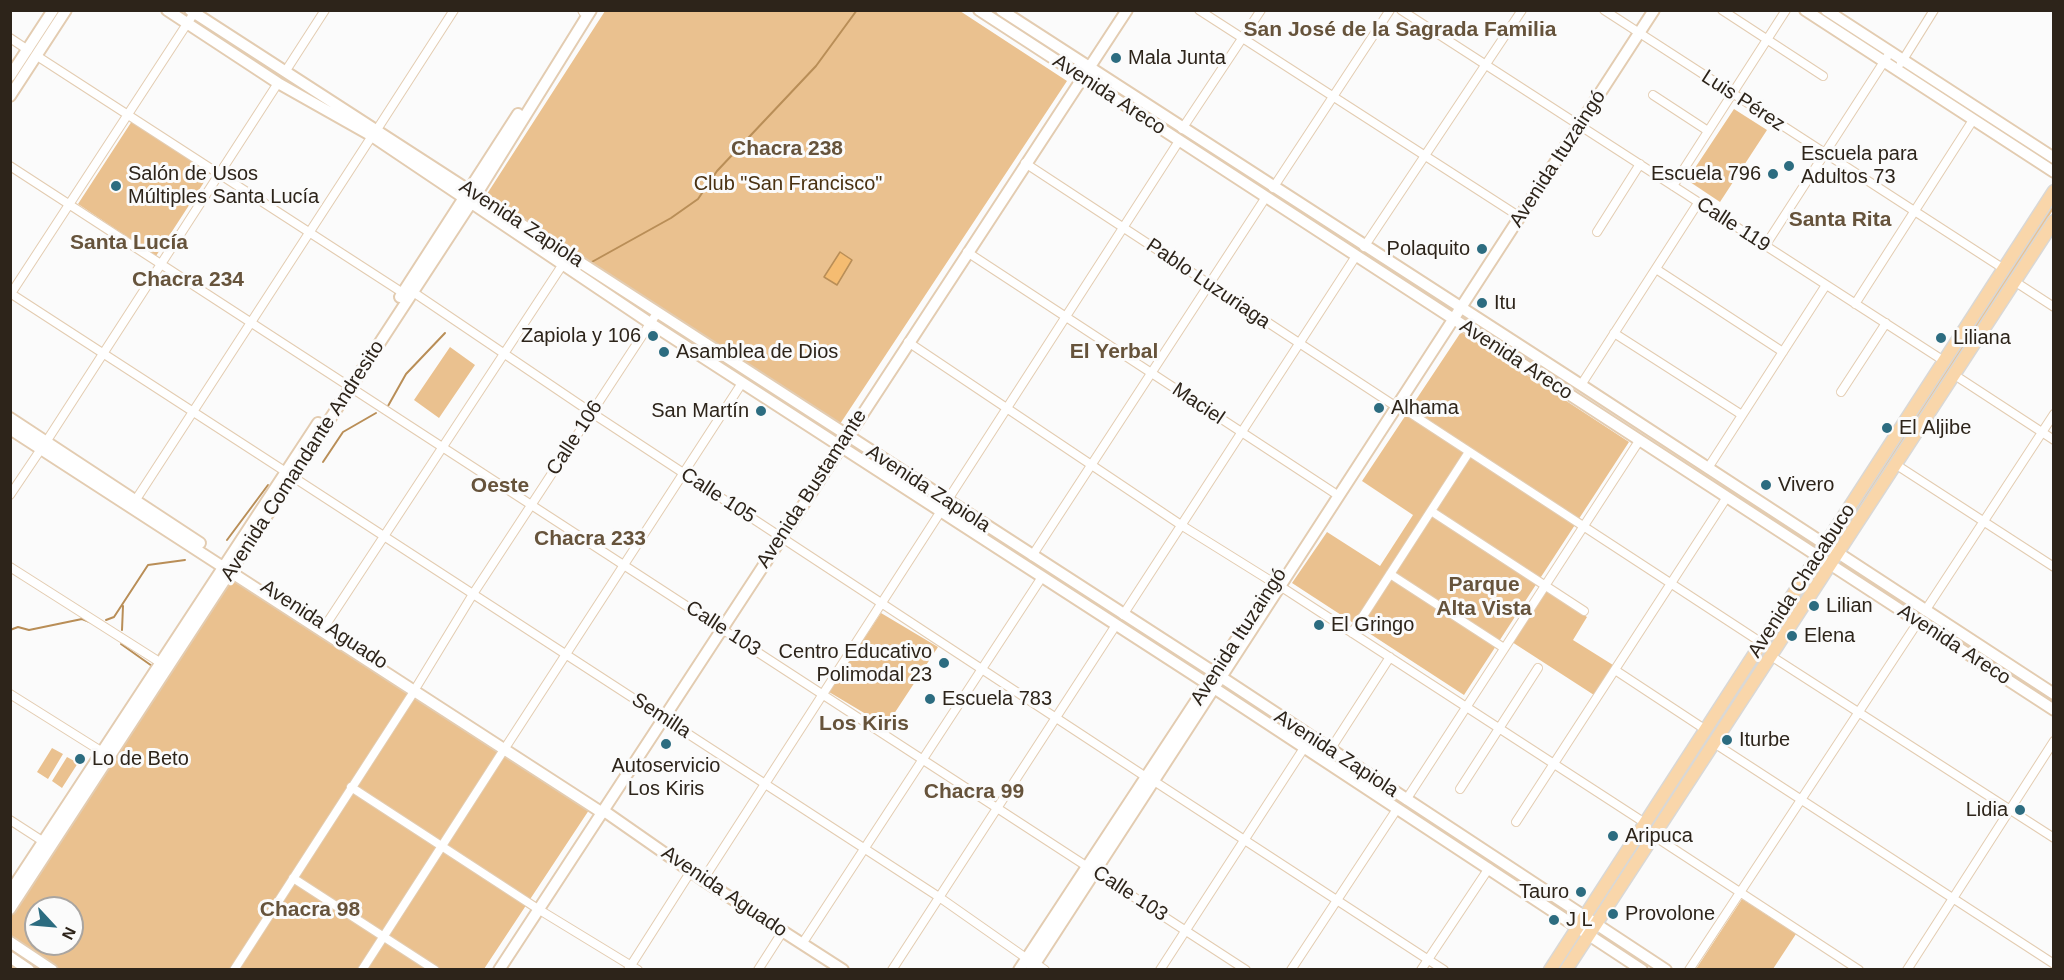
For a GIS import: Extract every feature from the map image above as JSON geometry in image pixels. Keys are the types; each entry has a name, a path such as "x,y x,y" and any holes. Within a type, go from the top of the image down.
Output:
{"main road":[{"path":"10,96 53,10"},
{"path":"10,76 32,53 66,10"},
{"name":"Avenida Zapiola","path":"167,10 278,83 374,134"},
{"name":"Avenida Areco","path":"979,10 1817,556 1833,560 1925,611 2054,694"},
{"name":"Avenida Areco","path":"1001,10 1364,247 1461,307 1825,543 1833,560 1918,622 2054,710"},
{"name":"Avenida Bustamante","path":"499,969 1127,10"},
{"name":"Avenida Ituzaingó","path":"1019,969 1034,965 1091,868 1654,10"},
{"path":"1805,10 1895,71 2054,172"},
{"path":"1826,10 1902,62 2054,158"},
{"name":"Avenida Zapiola","path":"193,11 470,197 571,266 584,279 650,323 1116,625 1330,750 1406,800 1592,930 1642,969"},
{"name":"Avenida Comandante Andresito","path":"10,909 107,755 470,197 585,11"},
{"name":"Avenida Chacabuco","path":"1550,969 2054,191"},
{"name":"Avenida Zapiola","path":"470,197 571,266 592,271 1123,615 1304,748 1488,868 1580,922"},
{"name":"Avenida Chacabuco","path":"1566,969 2054,221"},
{"name":"Avenida Aguado","path":"10,418 44,446 604,811 703,880 843,969"},
{"name":"Avenida Aguado","path":"10,429 44,446 135,501 230,567 325,626 416,688"},
{"name":"Avenida Comandante Andresito","path":"10,892 107,755 161,663 230,567"},
{"name":"Avenida Zapiola","path":"1592,930 1666,969"},
{"path":"10,942 52,969"},
{"path":"10,957 29,969"}],"street":[{"path":"285,72 325,10"},
{"path":"135,501 454,10"},
{"path":"1199,10 1520,217"},
{"path":"1182,129 1261,10"},
{"path":"1274,188 1390,10"},
{"name":"Calle 119","path":"1401,10 1944,361"},
{"path":"1364,247 1522,10"},
{"name":"Luis Pérez","path":"1604,10 2004,269"},
{"path":"1722,10 1823,76"},
{"path":"1673,186 1786,10"},
{"path":"1895,71 1934,10"},
{"path":"11,294 187,24 193,11"},
{"name":"Calle 105","path":"10,38 219,174 408,292 881,604 1444,969"},
{"path":"1765,246 1889,53"},
{"path":"10,495 278,83"},
{"path":"1653,95 1708,131"},
{"path":"1855,304 1973,120"},
{"path":"947,501 1179,141"},
{"name":"Pablo Luzuriaga","path":"1025,163 1299,344 1762,643"},
{"path":"1597,232 1640,164"},
{"name":"Calle 103","path":"10,166 1246,969"},
{"path":"1032,556 1266,197"},
{"path":"1581,385 1698,202"},
{"name":"Maciel","path":"967,252 1067,315 1241,433 1336,494"},
{"path":"1123,615 1356,256"},
{"path":"325,626 503,354 571,266"},
{"path":"1656,269 1783,352"},
{"path":"2014,281 2054,307"},
{"path":"1708,468 1826,285"},
{"name":"Semilla","path":"11,294 939,897 1034,965"},
{"name":"Calle 106","path":"237,968 416,688 473,594 657,313"},
{"path":"1841,392 1886,323"},
{"path":"1614,333 1742,415"},
{"path":"908,342 1181,525 1277,584 1645,823"},
{"path":"1953,374 2054,440"},
{"path":"362,969 742,382"},
{"path":"1925,611 2054,414"},
{"path":"1406,800 1639,441"},
{"path":"1352,633 1469,452"},
{"path":"1895,464 2054,567"},
{"path":"1516,822 1727,497"},
{"path":"703,880 940,511"},
{"path":"1431,511 1584,611"},
{"path":"10,567 161,663"},
{"path":"1390,574 1504,648"},
{"path":"802,944 1042,577"},
{"path":"1689,969 1918,622"},
{"path":"892,969 1116,625"},
{"path":"1771,656 2054,838"},
{"path":"1330,750 1390,657"},
{"path":"1460,789 1538,668"},
{"path":"1615,670 1706,729"},
{"path":"10,694 107,755"},
{"path":"1907,969 2054,741"},
{"path":"1714,743 2054,964"},
{"path":"1160,969 1304,748"},
{"path":"351,788 629,967 639,969"},
{"path":"1291,969 1397,809"},
{"path":"10,820 44,842"},
{"path":"1654,836 1859,969"},
{"path":"1421,969 1488,868"},
{"path":"629,967 691,871"},
{"path":"293,878 435,969"},
{"path":"758,969 783,931"}],"green space":[{"name":"Club \"San Francisco\"","path":"605,11 960,11 1067,81 840,424 485,197"},
{"path":"1734,109 1767,130 1720,202 1687,180"},
{"path":"132,121 210,173 156,256 78,204"},
{"path":"2053,198 2053,210 1841,538 1835,534"},
{"path":"1461,332 1629,442 1464,695 1292,583 1327,532 1380,566 1413,515 1362,481"},
{"path":"450,347 475,365 439,418 414,400"},
{"path":"234,574 591,807 484,969 11,970 10,951 14,946 11,943 11,914"},
{"path":"1546,590 1587,617 1573,640 1613,665 1594,695 1512,642"},
{"path":"881,613 938,647 886,726 829,692"},
{"path":"1229,687 1568,912 1566,915 1226,693"},
{"path":"52,748 63,754 48,779 37,772"},
{"path":"67,757 78,763 62,788 52,781"},
{"path":"1742,899 1796,934 1773,969 1696,969"}],"shaded area":[{"path":"840,252 852,260 837,285 824,277"}],"waterway":[{"path":"590,263 671,218 698,199 717,171 816,66 857,10"},
{"path":"388,406 406,374 445,333"},
{"path":"323,462 343,432 376,413"},
{"path":"227,540 268,485"},
{"path":"106,620 114,617 148,565 185,560"},
{"path":"122,630 123,606"},
{"path":"10,630 18,627 29,630 82,619 92,623"},
{"path":"121,644 152,666 123,711"}],"place":[{"name":"Mala Junta","path":"1116,58"},
{"name":"Escuela para Adultos 73","path":"1789,166"},
{"name":"Escuela 796","path":"1773,174"},
{"name":"Salón de Usos Múltiples Santa Lucía","path":"116,186"},
{"name":"Polaquito","path":"1482,249"},
{"name":"Itu","path":"1482,303"},
{"name":"Zapiola y 106","path":"653,336"},
{"name":"Liliana","path":"1941,338"},
{"name":"Asamblea de Dios","path":"664,352"},
{"name":"Alhama","path":"1379,408"},
{"name":"San Martín","path":"761,411"},
{"name":"El Aljibe","path":"1887,428"},
{"name":"Vivero","path":"1766,485"},
{"name":"Lilian","path":"1814,606"},
{"name":"El Gringo","path":"1319,625"},
{"name":"Elena","path":"1792,636"},
{"name":"Centro Educativo Polimodal 23","path":"944,663"},
{"name":"Escuela 783","path":"930,699"},
{"name":"Iturbe","path":"1727,740"},
{"name":"Autoservicio Los Kiris","path":"666,744"},
{"name":"Lo de Beto","path":"80,759"},
{"name":"Lidia","path":"2020,810"},
{"name":"Aripuca","path":"1613,836"},
{"name":"Tauro","path":"1581,892"},
{"name":"Provolone","path":"1613,914"},
{"name":"J L","path":"1554,920"}],"district":[{"name":"San José de la Sagrada Familia","path":"1400,30"},
{"name":"Chacra 238","path":"787,149"},
{"name":"Santa Rita","path":"1840,220"},
{"name":"Santa Lucía","path":"129,243"},
{"name":"Chacra 234","path":"188,280"},
{"name":"El Yerbal","path":"1114,352"},
{"name":"Oeste","path":"500,486"},
{"name":"Chacra 233","path":"590,539"},
{"name":"Parque Alta Vista","path":"1484,597"},
{"name":"Los Kiris","path":"864,724"},
{"name":"Chacra 99","path":"974,792"},
{"name":"Chacra 98","path":"310,910"}]}
